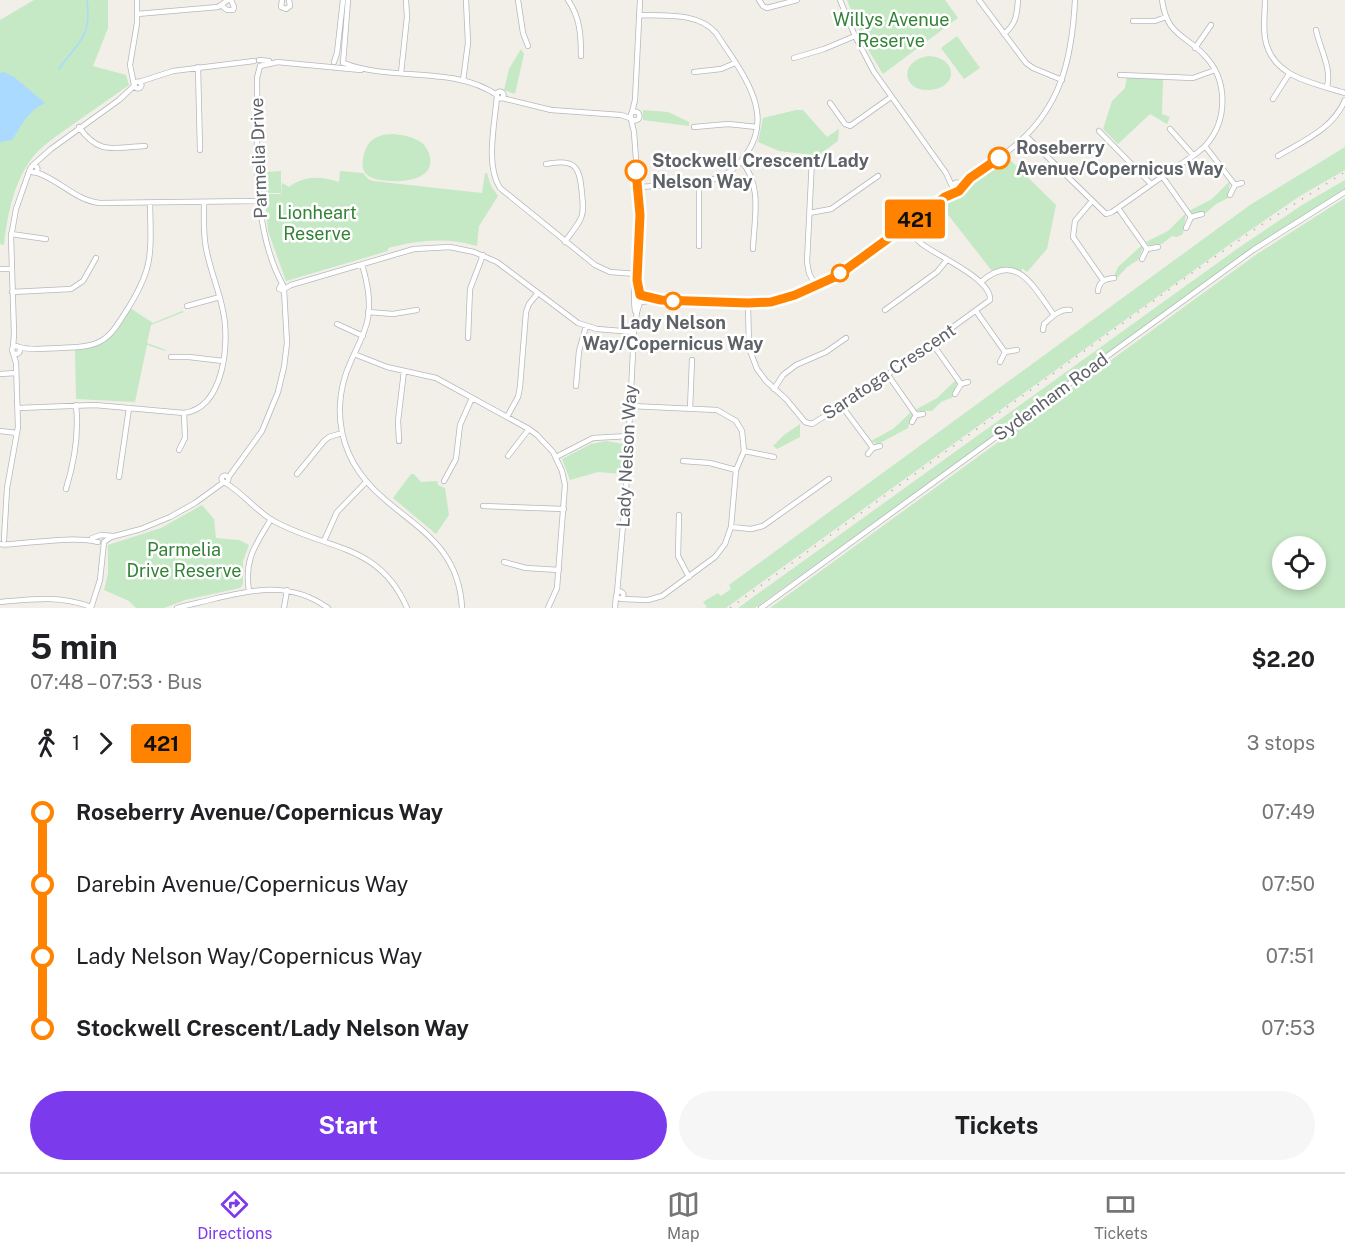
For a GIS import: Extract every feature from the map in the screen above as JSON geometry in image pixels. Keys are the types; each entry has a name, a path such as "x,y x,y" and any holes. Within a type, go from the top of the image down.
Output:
{"street":[{"path":"137,0 130,68 137,85"},
{"path":"137,12 222,6 230,0 234,7 233,10 227,10 222,6"},
{"path":"282,0 281,7 286,9 290,6 289,0"},
{"path":"334,64 343,0"},
{"path":"343,65 348,0"},
{"path":"401,74 407,17 406,0"},
{"path":"463,81 468,43 466,0"},
{"path":"518,0 523,33 528,46"},
{"path":"568,0 576,14 581,34 581,56"},
{"name":"Lady Nelson Way","path":"620,595 619,579 634,332 639,299 637,274 640,222 631,115 635,100 640,0"},
{"path":"759,0 767,8 797,0"},
{"path":"979,0 1019,55 1033,68 1062,80"},
{"path":"1004,34 1016,19 1018,0"},
{"path":"639,299 748,303 786,298 837,276 1026,136 1044,114 1062,80 1072,44 1075,0"},
{"path":"1026,136 1106,214 1118,208 1205,146 1215,132 1222,109 1222,90 1215,70 1203,54 1180,36 1166,17 1162,0"},
{"path":"1265,0 1264,34 1267,47 1276,63 1289,75 1345,93"},
{"path":"841,2 855,36 874,72 956,187"},
{"path":"638,187 699,182 722,176 741,161 753,142 758,112 754,95 716,33 699,21 684,17 639,15"},
{"path":"1132,21 1155,21 1166,17"},
{"path":"1195,48 1211,24"},
{"path":"1315,30 1329,70 1327,87"},
{"path":"794,58 824,50 855,36"},
{"path":"5,542 7,488 17,433 18,408 17,350 11,268 11,234 16,209 27,180 42,157 137,85 172,70 237,63 334,64 463,81 500,96 558,111 638,116"},
{"path":"694,72 721,69 735,63"},
{"name":"Parmelia Drive","path":"5,542 101,540 150,526 195,503 216,487 235,468 258,437 276,399 286,349 282,288 264,240 259,201 257,65"},
{"path":"198,68 200,150"},
{"path":"1120,75 1193,78 1215,70"},
{"path":"1273,99 1289,75"},
{"path":"500,96 492,165 497,185 602,270 637,274"},
{"path":"830,103 844,122 850,126 891,97"},
{"name":"Lady Nelson Way","path":"634,132 638,116 635,100"},
{"path":"1277,157 1326,127 1339,113 1345,100"},
{"path":"631,115 635,120 638,116"},
{"path":"694,127 732,124 757,127"},
{"path":"80,128 87,139 100,147 145,146"},
{"path":"1170,129 1193,155"},
{"path":"1099,131 1151,184"},
{"path":"1205,146 1235,185"},
{"path":"812,159 807,262 809,273 816,287"},
{"path":"741,161 749,170 755,184 753,249"},
{"path":"546,164 561,162 571,164 578,170 580,177 582,215 565,242"},
{"path":"34,169 79,198 93,202 259,201"},
{"path":"809,213 831,209 878,175"},
{"path":"1162,176 1191,217"},
{"path":"699,182 699,246"},
{"path":"1230,195 1235,185 1242,183"},
{"name":"Sydenham Road","path":"761,608 1238,261 1345,192"},
{"path":"1092,201 1075,221 1073,237 1104,280"},
{"path":"18,408 76,405 184,413 198,410 209,400 224,361 225,326 206,250 204,202"},
{"path":"17,350 88,346 101,341 113,330 140,289 149,267 150,203"},
{"path":"1118,208 1147,249"},
{"path":"1191,217 1202,214"},
{"path":"1186,228 1191,217"},
{"path":"906,226 920,242 981,282 990,298 976,311 1005,352"},
{"path":"11,234 46,239"},
{"path":"282,288 414,249 434,246 458,248 483,255 502,266 569,318 597,329 634,332"},
{"path":"1147,249 1158,247"},
{"path":"1142,259 1147,249"},
{"path":"468,338 470,290 483,255"},
{"path":"12,292 71,289 82,280 96,258"},
{"path":"885,310 937,272 947,260"},
{"path":"362,264 369,294 368,312 363,336 344,378 340,397 342,433 350,455 366,482 426,532 441,548 459,581 462,608"},
{"path":"0,269 11,268"},
{"path":"981,282 1000,270 1018,273 1027,279 1054,315"},
{"path":"1098,291 1099,285 1104,280 1114,278"},
{"path":"507,417 518,397 520,387 526,312 538,293"},
{"path":"187,306 219,297"},
{"name":"Saratoga Crescent","path":"748,303 748,340 751,355 761,375 786,399 804,422 809,424 888,375 976,311"},
{"path":"368,312 393,314 417,310"},
{"path":"1043,330 1044,324 1054,315 1070,310"},
{"path":"337,324 363,336"},
{"path":"576,386 579,351 586,326"},
{"path":"774,389 783,375 796,365 826,352 846,338"},
{"path":"932,343 961,384"},
{"path":"999,362 1005,352 1017,350"},
{"path":"354,354 387,367 436,378 529,429 545,442 556,457 565,485 559,570 555,593 548,608"},
{"path":"171,357 224,361"},
{"path":"690,409 692,360"},
{"path":"399,441 398,422 404,371"},
{"path":"0,374 16,373"},
{"path":"888,375 916,415"},
{"path":"955,394 961,384 968,382"},
{"path":"444,481 456,459 462,419 472,398"},
{"path":"66,489 71,472 77,418 76,405"},
{"path":"841,405 873,448"},
{"path":"616,608 620,595 638,599 662,596 715,557 725,544 731,527 736,470 744,451 742,431 736,421 717,410 631,406"},
{"path":"120,477 129,408"},
{"path":"179,450 185,438 184,413"},
{"path":"916,415 923,414"},
{"path":"912,422 916,415"},
{"path":"508,456 529,429"},
{"path":"0,431 17,433"},
{"path":"297,474 324,441 342,433"},
{"path":"556,457 587,440 599,437 629,438"},
{"path":"868,454 873,448 880,446"},
{"path":"744,451 774,457"},
{"path":"682,462 710,463 736,470"},
{"path":"731,527 751,529 764,526 830,478"},
{"path":"225,479 253,506 271,519 297,532 350,550 372,563 393,584 407,608"},
{"path":"324,541 337,512 366,482"},
{"path":"0,487 7,488"},
{"path":"483,506 564,509"},
{"path":"679,515 678,556 689,577"},
{"path":"249,591 247,570 249,557 271,519"},
{"path":"0,602 56,598 91,608 98,587 102,561 101,540"},
{"path":"504,561 522,567 559,570"},
{"path":"177,608 267,589 287,590 305,595 328,608"},
{"path":"284,608 287,590"}],"green space":[{"path":"34,0 108,0 108,28 93,66 126,75 129,85 55,137 34,156 24,170 15,191 4,245 0,244 0,20"},
{"name":"Willys Avenue Reserve","path":"847,0 945,0 958,18 883,74 864,43"},
{"path":"957,36 980,68 964,79 941,48"},
{"path":"521,49 524,54 515,94 504,90 509,69"},
{"path":"928,56 945,61 951,73 946,84 930,90 914,86 907,76 912,64"},
{"path":"1127,77 1163,78 1162,114 1170,117 1167,124 1150,114 1118,144 1103,129 1112,101 1125,88"},
{"path":"643,110 668,112 689,122 689,126 643,120"},
{"path":"803,110 827,137 839,129 838,141 820,154 812,156 779,151 758,142 763,118"},
{"path":"395,134 410,137 424,145 429,154 429,168 419,177 405,181 383,180 367,175 364,171 363,159 367,146 377,137"},
{"path":"1345,147 1345,170 1300,196 1233,242 726,608 705,608 707,607 703,602 718,593 721,596 731,589 729,585 1250,205"},
{"path":"1008,158 1056,205 1047,249 1027,272 1022,268 1021,272 1006,267 992,271 942,207"},
{"path":"281,171 281,193 266,193 266,172"},
{"name":"Lionheart Reserve","path":"340,171 363,173 373,181 482,193 485,173 487,173 491,186 498,196 479,226 477,246 454,241 411,243 388,248 388,251 286,281 268,231 265,194 281,194 282,183 289,187 301,180 320,178 339,182"},
{"path":"1345,180 1345,190 1278,232 755,608 738,608 1237,249 1302,205"},
{"path":"1230,181 1228,198 1216,204 1206,213 1189,211 1212,199"},
{"path":"1345,198 1345,608 770,608 1257,254"},
{"path":"1186,213 1183,234 1177,237 1172,236 1162,244 1149,245 1146,242 1168,231"},
{"path":"1142,245 1138,260 1118,277 1114,276 1118,267"},
{"path":"130,308 153,323 184,312 151,325 147,343 166,350 147,345 135,402 76,399 75,350 103,342 114,332"},
{"path":"956,380 953,397 941,402 932,411 915,410 937,398"},
{"path":"911,412 908,428 878,444 871,441 893,429"},
{"path":"800,424 800,437 777,449 773,446 784,435"},
{"path":"606,441 623,444 621,474 598,472 570,480 562,459 591,444"},
{"path":"411,474 414,474 421,482 437,481 438,485 445,488 449,515 436,534 393,498"},
{"name":"Parmelia Drive Reserve","path":"202,505 214,519 216,538 239,540 249,545 243,561 243,584 240,588 185,600 164,608 136,608 129,601 104,590 108,574 108,545 161,528"}],"water":[{"path":"4,72 14,77 45,103 26,118 12,140 0,142 0,73"}],"waterway":[{"path":"59,69 85,32 88,13 87,0"}],"railway":[{"path":"730,608 1199,268 1258,227 1345,172"}],"bus line":[{"name":"421","path":"636,171 640,207 637,280 640,295 661,300 748,303 771,302 786,298 806,292 831,279 945,197 959,191 970,178 999,158"}],"place":[{"name":"Roseberry Avenue/Copernicus Way","path":"999,158"},
{"name":"Stockwell Crescent/Lady Nelson Way","path":"636,171"},
{"name":"Lady Nelson Way/Copernicus Way","path":"673,301"}]}
